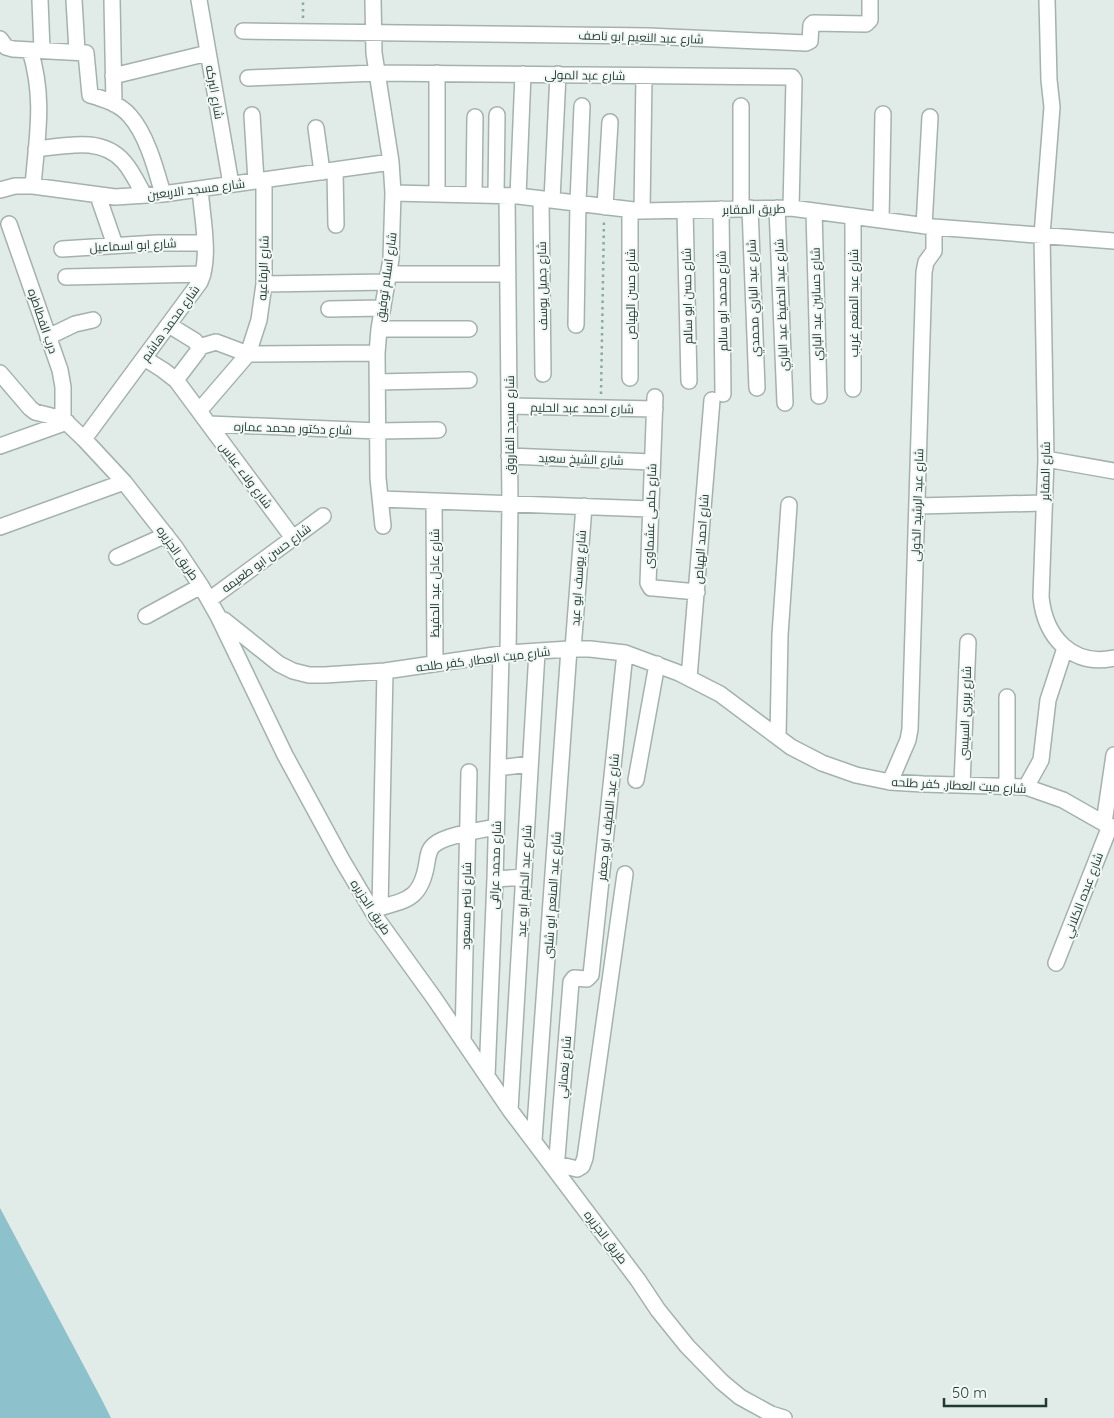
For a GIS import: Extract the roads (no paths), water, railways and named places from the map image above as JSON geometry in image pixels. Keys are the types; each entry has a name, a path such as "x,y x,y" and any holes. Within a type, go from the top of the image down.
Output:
{"street":[{"path":"33,186 40,98 35,66 40,0"},
{"path":"74,0 77,51"},
{"path":"112,0 114,104"},
{"name":"شارع البركه","path":"199,0 231,184"},
{"name":"شارع اسلام توفيق","path":"373,0 376,73 391,162 394,193 391,259 379,329 377,353 378,478 383,526"},
{"name":"شارع عبد النعيم ابو ناصف","path":"373,32 648,36 806,43 810,41 811,25 813,23 866,24 870,20 870,0"},
{"name":"شارع المقابر","path":"1047,0 1049,80 1052,107 1042,235 1046,459 1042,607 1048,625 1071,653 1087,660 1095,661 1114,658"},
{"path":"243,31 373,32"},
{"path":"0,39 6,47 13,49 77,51 87,54 90,95 114,104 130,115 140,130 164,194"},
{"path":"113,76 208,54"},
{"name":"شارع عبد المولى","path":"248,78 376,73 793,78 784,208"},
{"path":"437,73 437,194"},
{"path":"507,196 523,74"},
{"name":"شارع جميل يوسف","path":"543,374 546,199 558,74"},
{"name":"شارع حسن الهياص","path":"630,378 636,210 644,76"},
{"path":"576,326 582,106"},
{"name":"شارع عبد الباري محمدي","path":"742,106 745,209 757,388"},
{"path":"881,220 883,114"},
{"name":"شارع الرفاعيه","path":"248,354 260,320 264,284 260,180 252,115"},
{"path":"497,115 507,196"},
{"path":"474,195 475,117"},
{"name":"شارع عبد الرشيد الخولى","path":"890,782 908,740 910,729 924,272 926,262 934,251 929,227 930,117"},
{"path":"605,208 610,122"},
{"path":"316,128 328,171 336,225"},
{"path":"36,149 84,144 103,147 112,151 124,161 144,195"},
{"name":"شارع مسجد الاربعين","path":"0,190 15,186 33,186 64,189 98,196 115,197 164,194 391,162"},
{"name":"شارع محمد هاشم","path":"84,439 200,282 206,260 200,189"},
{"name":"طريق المقابر","path":"394,193 507,196 578,202 605,208 636,210 784,208 929,227 1114,241"},
{"path":"98,196 115,245"},
{"name":"شارع مسجد الفاروق","path":"504,654 510,503 507,196"},
{"name":"شارع عبد الحفيظ عبد الباري","path":"784,208 785,403"},
{"name":"شارع محمد ابو سالم","path":"718,397 721,209"},
{"name":"شارع حسن ابو سالم","path":"685,210 689,381"},
{"name":"شارع حسانين عبد الباري","path":"814,211 819,396"},
{"name":"شارع عبد المنعم غريب","path":"853,216 853,390"},
{"name":"درب الفطاطره","path":"9,224 62,378 65,421"},
{"name":"شارع ابو اسماعيل","path":"62,249 115,245 204,243"},
{"path":"66,277 203,274"},
{"path":"264,284 508,274"},
{"path":"329,309 383,308"},
{"path":"48,337 75,324 92,320"},
{"path":"168,325 195,341 199,347 198,352 176,380"},
{"path":"379,329 469,329"},
{"path":"199,347 216,342 248,354 377,353"},
{"path":"199,412 248,354"},
{"name":"شارع ولاء عباس","path":"144,358 176,380 293,538"},
{"name":"طريق الجزيره","path":"0,373 35,412 65,421 84,439 124,482 166,535 201,586 218,616 285,755 342,860 510,1110 556,1167 658,1310 688,1346 752,1411 784,1418"},
{"path":"378,382 469,380"},
{"name":"شارع احمد الهياص","path":"689,678 718,397"},
{"name":"شارع احمد عبد الحليم","path":"509,406 601,408 655,403"},
{"name":"شارع حلمى عشماوى","path":"655,403 647,580 649,586 654,588 697,592"},
{"path":"0,446 65,421"},
{"name":"شارع دكتور محمد عماره","path":"209,424 378,431 438,430"},
{"name":"شارع الشيخ سعيد","path":"510,456 652,462"},
{"path":"1046,459 1114,472"},
{"path":"0,527 124,482"},
{"path":"380,499 650,509"},
{"name":"شارع عادل عبد الحفيظ","path":"434,501 435,664"},
{"path":"917,506 1044,503"},
{"name":"شارع يوسف ابو عيد","path":"571,649 584,506"},
{"path":"778,737 780,635 789,506"},
{"name":"شارع حسن ابو طعيمه","path":"209,600 323,516"},
{"path":"117,557 166,535"},
{"path":"146,616 201,586"},
{"name":"شارع ميت العطار, كفر طلحه","path":"218,616 278,664 293,671 309,674 324,675 385,671 504,654 571,649 590,648 625,653 657,664 720,694 791,747 822,763 856,775 890,782 1026,787 1063,800 1109,826"},
{"name":"شارع بربري السيسى","path":"962,784 968,642"},
{"path":"1026,787 1041,760 1048,700 1065,648"},
{"name":"شارع عبد المنعم ابو شلبى","path":"534,1140 571,649"},
{"name":"شارع عبد الحليم ابو عيد","path":"510,1110 537,652"},
{"name":"شارع عبد اللطيف ابو جعفر","path":"587,979 591,976 625,653"},
{"name":"شارع محمد عراقى","path":"487,1076 504,654"},
{"path":"636,780 657,664"},
{"path":"385,671 376,909 404,900 417,891 423,881 432,846 442,840 496,827"},
{"path":"1007,697 1007,786"},
{"name":"شارع عبده الكلاني","path":"1056,963 1109,826 1114,755"},
{"path":"498,768 530,764"},
{"name":"شارع ناصر مسعود","path":"463,1040 469,772"},
{"path":"556,1167 577,1169 582,1166 585,1158 625,874"},
{"path":"495,879 524,877"},
{"name":"شارع نعماني","path":"556,1167 572,980 576,978 587,979"}],"water":[{"path":"0,1208 101,1398 111,1418 0,1418"}]}
